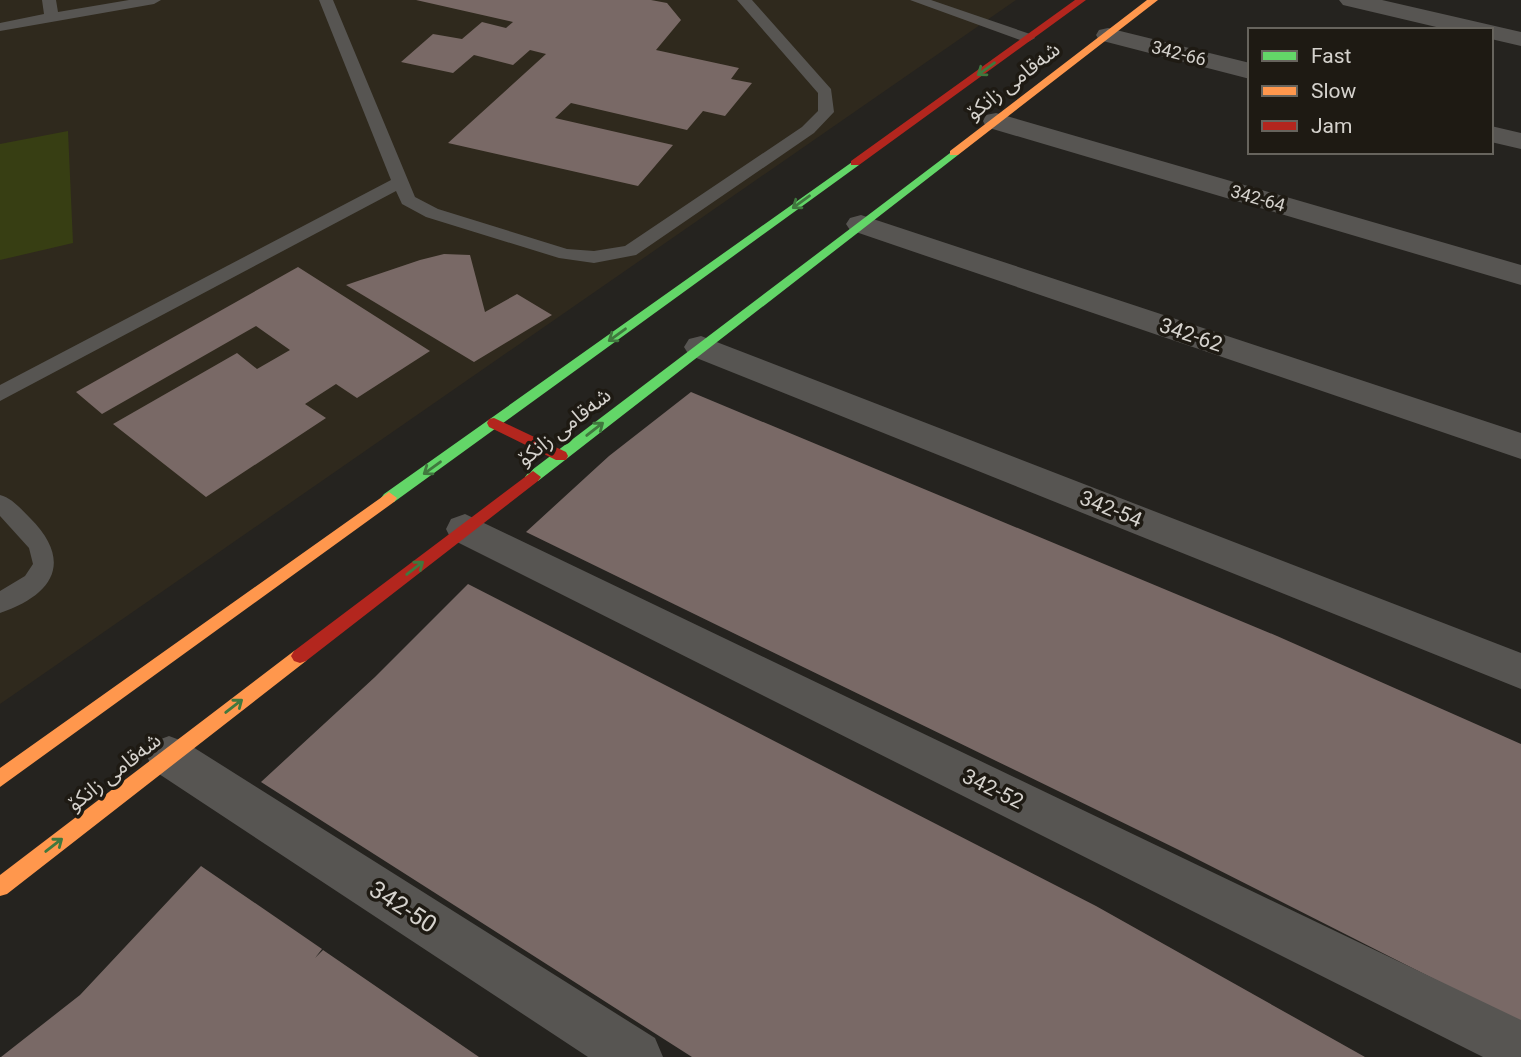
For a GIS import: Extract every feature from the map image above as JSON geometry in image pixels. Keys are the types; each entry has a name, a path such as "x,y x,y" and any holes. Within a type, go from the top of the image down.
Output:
{"main road":[{"name":"شەقامی زانکۆ","path":"0,779 1081,0"},
{"name":"شەقامی زانکۆ","path":"0,887 1153,0"},
{"path":"494,423 561,456"}],"street":[{"path":"1351,0 1473,28"},
{"path":"1493,32 1521,39"},
{"name":"342-66","path":"1108,35 1248,71"},
{"name":"342-64","path":"996,121 1521,275"},
{"path":"1493,134 1521,141"},
{"name":"342-62","path":"861,224 1521,446"},
{"name":"342-54","path":"701,347 1521,671"},
{"name":"342-52","path":"464,529 1521,1048"},
{"name":"342-50","path":"169,756 636,1057"}],"lane":[{"path":"49,0 52,17"},
{"path":"0,27 154,0"},
{"path":"326,0 408,200 432,213 565,254 594,257 630,251 808,130 826,112 826,92 744,0"},
{"path":"917,0 1028,38"},
{"path":"0,394 401,182"},
{"path":"0,503 36,538 45,561 40,576 0,603"}],"shaded area":[{"path":"0,0 1016,0 0,704"}],"green space":[{"path":"68,131 73,243 0,260 0,144"}],"building":[{"path":"416,0 651,0 667,3 681,20 656,50 739,68 731,79 752,83 725,116 703,111 687,130 571,103 555,118 673,145 638,186 448,143 546,54 530,50 513,65 474,55 453,73 401,62 433,34 462,39 482,22 506,28 513,22"},
{"path":"444,254 470,255 485,312 517,294 552,315 474,362 346,285"},
{"path":"298,267 430,351 357,398 336,384 305,404 326,418 206,497 113,424 237,353 257,369 290,350 256,326 102,414 76,392"},
{"path":"691,392 1277,636 1521,744 1521,1023 1179,850 526,532 609,456"},
{"path":"468,584 1096,906 1365,1057 692,1057 261,782 375,677"},
{"path":"201,866 322,949 315,958 323,950 479,1057 1,1057 80,995"}],"traffic: fast":[{"path":"533,477 954,153"},
{"path":"389,498 855,163"}],"traffic: slow":[{"path":"954,153 1153,0"},
{"path":"0,779 389,498"},
{"path":"0,887 300,656"}],"traffic: jam":[{"path":"855,163 1081,0"},
{"path":"494,423 561,456"},
{"path":"300,656 533,477"}]}
